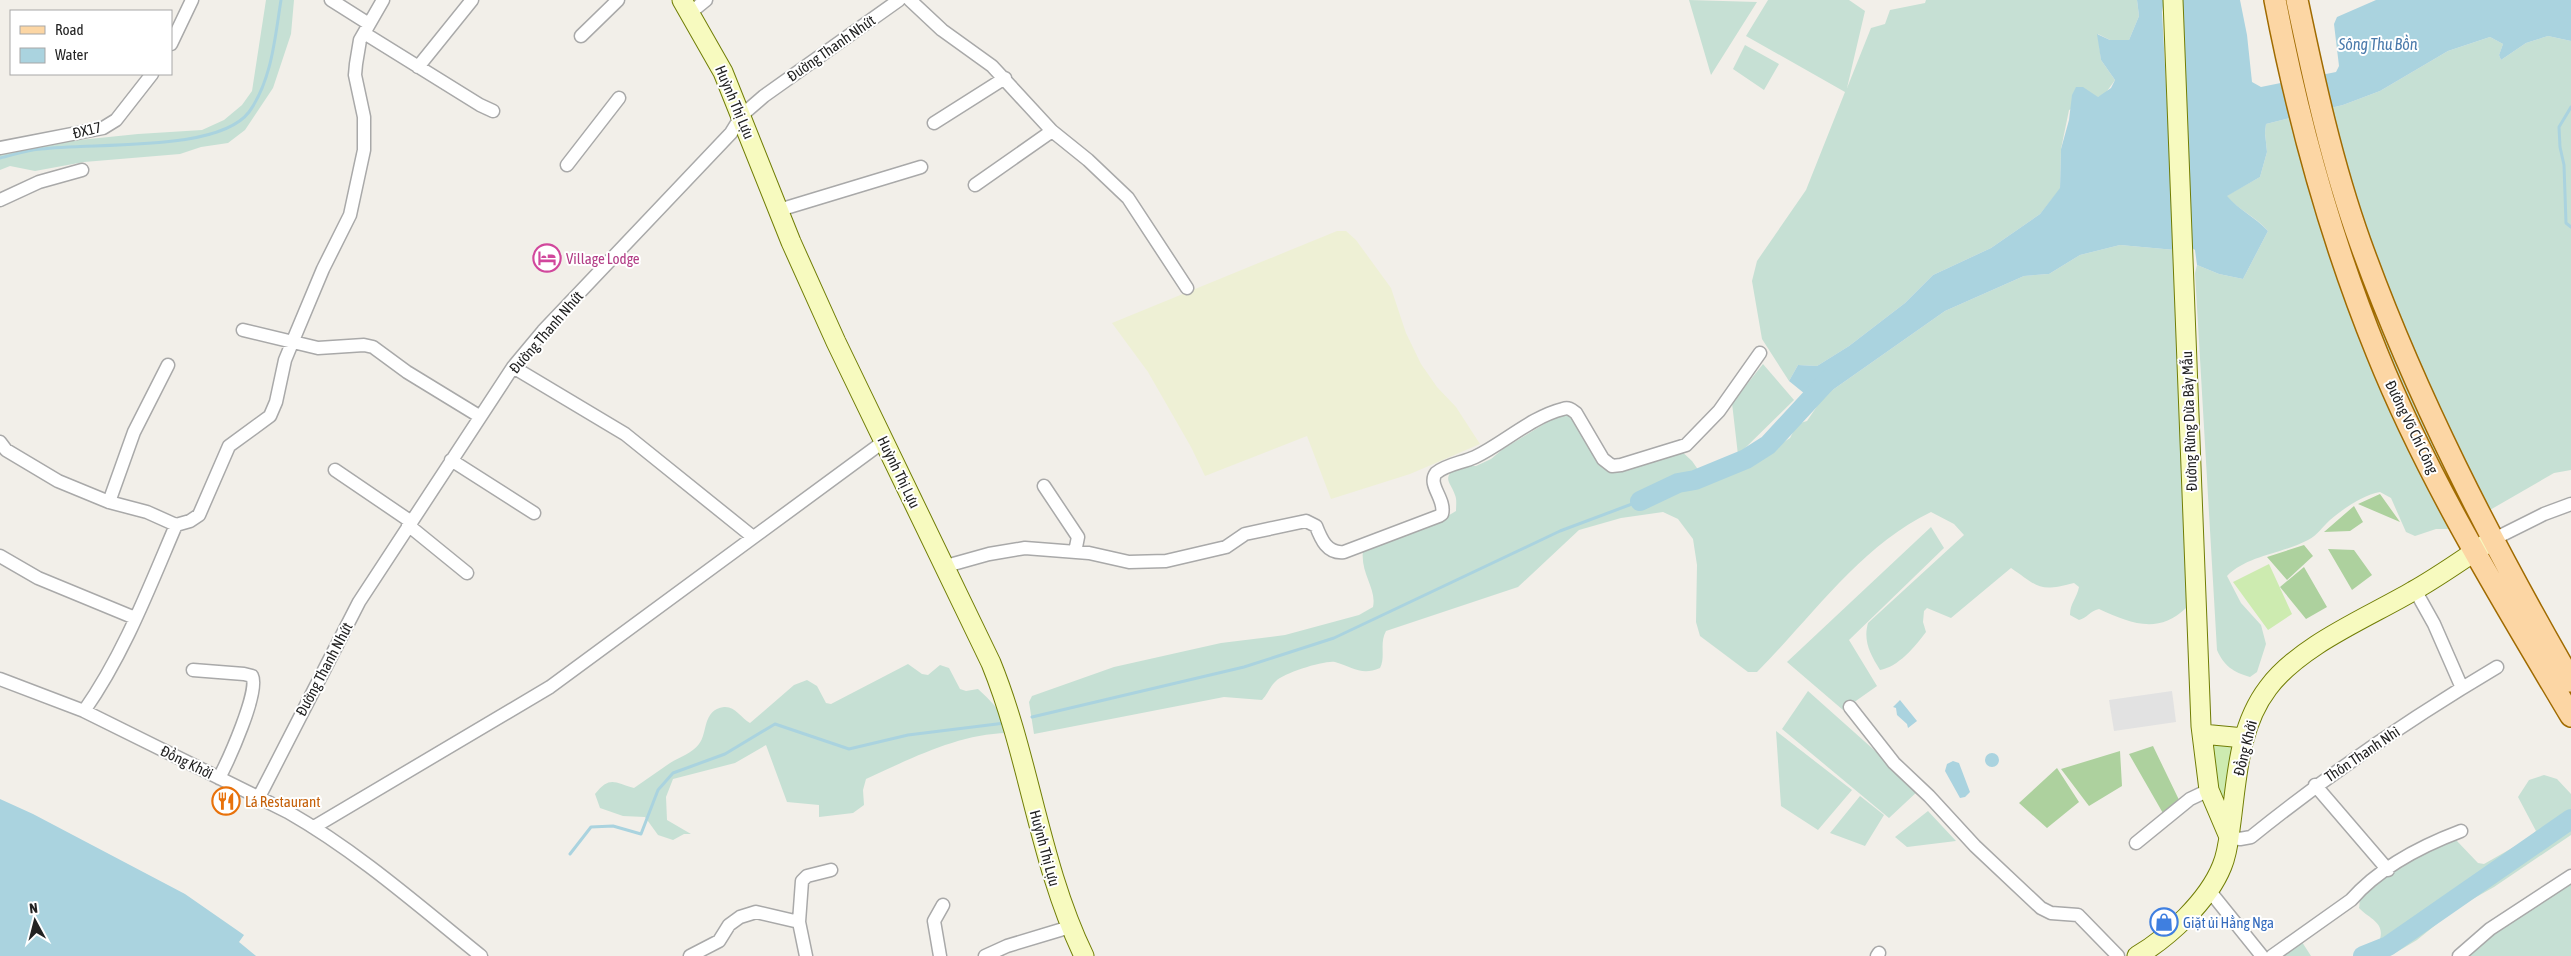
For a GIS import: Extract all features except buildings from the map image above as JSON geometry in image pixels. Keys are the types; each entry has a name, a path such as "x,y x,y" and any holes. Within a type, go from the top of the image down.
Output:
{"main road":[{"name":"Đường Võ Chí Công","path":"2276,0 2288,67 2300,118 2337,242 2377,353 2408,424 2571,681"},
{"name":"Đường Võ Chí Công","path":"2297,0 2322,113 2359,240 2398,342 2484,546 2571,716"}],"street":[{"path":"172,42 192,0"},
{"path":"331,0 418,67 493,111"},
{"path":"0,442 6,450 58,481 109,502 147,512 176,525 190,521 199,515 229,446 270,416 276,402 285,360 292,342 323,269 350,215 364,150 364,117 355,76 360,40 383,0"},
{"path":"418,67 472,0"},
{"path":"581,36 618,0"},
{"path":"686,6 706,0"},
{"name":"Đường Thanh Nhứt","path":"259,796 359,602 479,416 513,367 543,331 732,133 742,115 798,70 899,0"},
{"path":"910,0 942,30 992,66 1052,131 1088,160 1128,198 1187,288"},
{"name":"Đường Rừng Dừa Bảy Mẫu","path":"2173,0 2202,734 2209,790 2229,836"},
{"name":"Huỳnh Thị Lựu","path":"686,6 723,72 779,210 836,342 883,442 977,630 1007,704 1050,871 1070,927 1084,956"},
{"name":"ĐX17","path":"0,148 103,128 116,120 151,75"},
{"path":"934,123 1005,78"},
{"path":"568,165 619,98"},
{"path":"975,185 1052,131"},
{"path":"779,210 921,167"},
{"path":"0,200 39,182 82,170"},
{"path":"243,330 318,348 364,344 373,347 407,372 479,416"},
{"path":"946,566 1012,549 1076,552 1128,562 1166,561 1226,547 1245,534 1306,521 1316,526 1327,548 1344,552 1439,516 1442,514 1444,506 1433,481 1436,473 1446,466 1474,457 1562,409 1571,409 1576,414 1604,459 1612,466 1683,447 1719,411 1760,353"},
{"path":"109,502 134,432 168,365"},
{"path":"513,367 625,434 753,537"},
{"path":"314,827 550,686 883,442"},
{"path":"451,460 534,513"},
{"path":"335,470 409,523 467,573"},
{"path":"1044,486 1078,538 1076,552"},
{"path":"2484,546 2544,514 2571,504"},
{"path":"84,710 102,685 135,618 176,525"},
{"name":"Đồng Khởi","path":"2137,956 2170,934 2191,912 2222,867 2229,836 2244,738 2256,707 2268,687 2289,666 2314,647 2415,590 2484,546"},
{"path":"0,556 38,578 135,618"},
{"path":"2415,590 2434,624 2462,688"},
{"name":"Thôn Thanh Nhì","path":"2229,836 2240,839 2251,837 2315,786 2462,688 2497,667"},
{"path":"193,670 244,674 252,676 254,680 251,699 220,778"},
{"name":"Đồng Khởi","path":"0,679 84,710 259,796 314,827 379,874 479,955"},
{"path":"1850,707 1894,763 1929,796 1975,846 2041,908 2051,913 2078,915 2118,956"},
{"path":"2202,734 2244,738"},
{"path":"2315,786 2388,870"},
{"path":"2136,843 2190,799 2209,790"},
{"path":"2272,956 2351,900 2362,888 2426,844 2461,831"},
{"path":"806,956 800,922 803,879 831,870"},
{"path":"2459,956 2490,929 2571,876"},
{"path":"2208,889 2262,956"},
{"path":"940,956 934,921 943,905"},
{"path":"690,956 719,941 729,925 740,918 756,912 800,922"},
{"path":"985,956 1007,946 1070,927"}],"green space":[{"path":"266,0 294,0 291,34 273,88 245,130 228,143 201,147 180,154 84,162 35,171 10,166 0,170 0,152 21,146 138,134 202,130 224,120 242,105 252,91"},
{"path":"1689,0 1757,2 1711,75"},
{"path":"1768,0 1849,0 1865,11 1847,88 1871,28 1885,24 1890,10 1925,3 1926,0 2137,0 2139,16 2129,40 2110,40 2098,34 2101,60 2115,80 2105,94 2069,110 2061,149 2060,189 2040,214 1991,248 1933,275 1905,303 1849,346 1817,366 1798,365 1789,381 1762,339 1752,281 1757,261 1806,190 1845,92 1746,36"},
{"path":"2548,36 2571,41 2571,470 2554,473 2457,529 2436,529 2415,536 2406,532 2391,498 2380,492 2360,499 2341,511 2315,536 2308,540 2255,559 2235,569 2227,576 2241,603 2261,625 2266,644 2257,672 2250,677 2239,673 2226,664 2217,650 2195,273 2197,265 2219,274 2243,279 2268,231 2226,196 2260,177 2267,152 2266,124 2343,105 2380,91 2448,51 2490,37 2503,44 2499,55 2501,60 2526,43"},
{"path":"1745,45 1779,64 1764,90 1733,69"},
{"path":"1337,231 1346,231 1356,240 1391,288 1406,333 1421,364 1437,387 1456,407 1480,444 1410,474 1331,499 1307,436 1205,476 1191,447 1148,372 1112,323"},
{"path":"2120,245 2175,250 2187,586 2186,608 2165,622 2144,624 2133,622 2099,609 2079,620 2070,615 2079,587 2074,583 2053,587 2040,586 2011,568 1951,618 1927,608 1924,611 1923,622 1926,632 1922,638 1900,661 1880,670 1868,647 1866,636 1868,623 1964,535 1954,524 1931,512 1881,544 1838,584 1757,672 1748,672 1700,636 1696,622 1697,565 1693,539 1678,519 1663,512 1621,518 1579,530 1518,587 1386,631 1380,668 1362,671 1335,662 1323,663 1280,678 1262,700 1224,697 1034,734 1029,702 1032,696 1114,667 1221,643 1285,635 1359,615 1373,607 1373,593 1364,566 1363,550 1446,517 1456,511 1456,497 1448,478 1456,466 1476,466 1491,459 1503,449 1567,410 1611,464 1678,448 1692,461 1706,481 1744,468 1790,438 1797,424 1807,421 1824,396 1945,311 2024,276 2049,274 2080,255"},
{"path":"1763,364 1794,400 1738,455 1732,403"},
{"path":"2380,494 2400,522 2358,504"},
{"path":"2354,506 2363,522 2350,531 2324,532"},
{"path":"1931,527 1944,548 1849,640 1877,686 1843,710 1787,662"},
{"path":"2304,545 2313,556 2287,580 2267,557"},
{"path":"2328,549 2354,550 2372,575 2352,590"},
{"path":"2269,564 2292,614 2268,630 2233,582"},
{"path":"2304,567 2327,607 2306,619 2280,587"},
{"path":"908,664 922,674 928,675 940,665 949,668 960,689 966,691 978,689 993,704 1002,718 1007,733 989,734 952,743 917,756 866,779 863,790 864,805 853,813 819,817 819,805 787,802 766,745 735,763 673,779 666,797 667,820 691,834 684,834 673,840 658,835 645,817 623,816 600,808 595,794 605,784 613,782 634,788 670,763 693,750 702,739 709,717 717,709 731,708 750,723 794,685 807,680 817,686 826,703 831,704"},
{"path":"1808,691 1919,790 1889,818 1782,729"},
{"path":"1776,731 1852,790 1818,830 1781,806"},
{"path":"2209,742 2235,747 2226,796 2216,796"},
{"path":"2153,746 2181,804 2164,815 2129,754"},
{"path":"2120,751 2122,786 2089,806 2061,769"},
{"path":"2057,768 2079,802 2047,828 2019,803"},
{"path":"2544,775 2557,779 2571,794 2571,835 2494,887 2455,909 2417,940 2390,956 2354,956 2380,939 2381,933 2378,924 2359,908 2360,898 2366,890 2401,865 2450,839 2456,840 2478,863 2484,864 2528,839 2536,831 2518,797 2529,780"},
{"path":"1860,796 1884,815 1865,846 1830,833"},
{"path":"1928,811 1956,841 1907,847 1895,837"},
{"path":"2571,880 2571,956 2468,956 2487,939"},
{"path":"2302,942 2311,956 2272,956"}],"shaded area":[{"path":"2172,691 2176,722 2114,731 2109,700"}],"water":[{"path":"2137,0 2164,0 2162,12 2175,250 2120,245 2080,255 2049,274 2024,276 1945,311 1824,396 1810,398 1789,381 1798,365 1817,366 1849,346 1905,303 1933,275 1991,248 2040,214 2060,188 2061,149 2069,120 2072,95 2076,87 2083,87 2098,97 2111,88 2115,80 2101,60 2097,34 2110,40 2129,40 2139,16"},
{"name":"Sông Thu Bồn","path":"2181,0 2240,0 2247,35 2252,82 2261,87 2336,72 2339,66 2334,24 2337,17 2376,0 2571,0 2571,41 2548,36 2526,43 2501,60 2499,55 2503,44 2490,37 2448,51 2380,91 2343,105 2266,124 2267,152 2260,177 2227,196 2268,231 2243,279 2219,274 2197,265 2195,250 2189,246 2188,126"},
{"path":"1900,700 1917,721 1908,728 1907,724 1897,715 1896,708 1893,707"},
{"path":"1989,753 1995,753 1999,760 1995,767 1989,767 1985,763 1985,757"},
{"path":"1953,761 1959,763 1970,792 1965,797 1960,798 1945,771 1947,764"},
{"path":"0,799 33,814 185,894 244,935 239,942 256,956 0,956"}],"waterway":[{"path":"0,158 41,149 183,140 210,134 233,125 249,112 263,86 271,58 281,0"},
{"path":"2571,107 2559,127 2560,147 2564,165 2566,223 2571,227"},
{"path":"1640,501 1678,483 1695,480 1746,459 1768,445 1829,379"},
{"path":"1032,717 1244,667 1334,638 1560,531 1640,501"},
{"path":"570,854 591,827 613,826 641,834 658,790 673,773 725,754 775,724 849,749 908,735 1005,723"},
{"path":"2363,956 2388,946 2571,819"}],"place":[{"name":"Village Lodge","path":"547,258"},
{"name":"Lá Restaurant","path":"226,801"},
{"name":"Giặt ủi Hằng Nga","path":"2164,922"}]}
